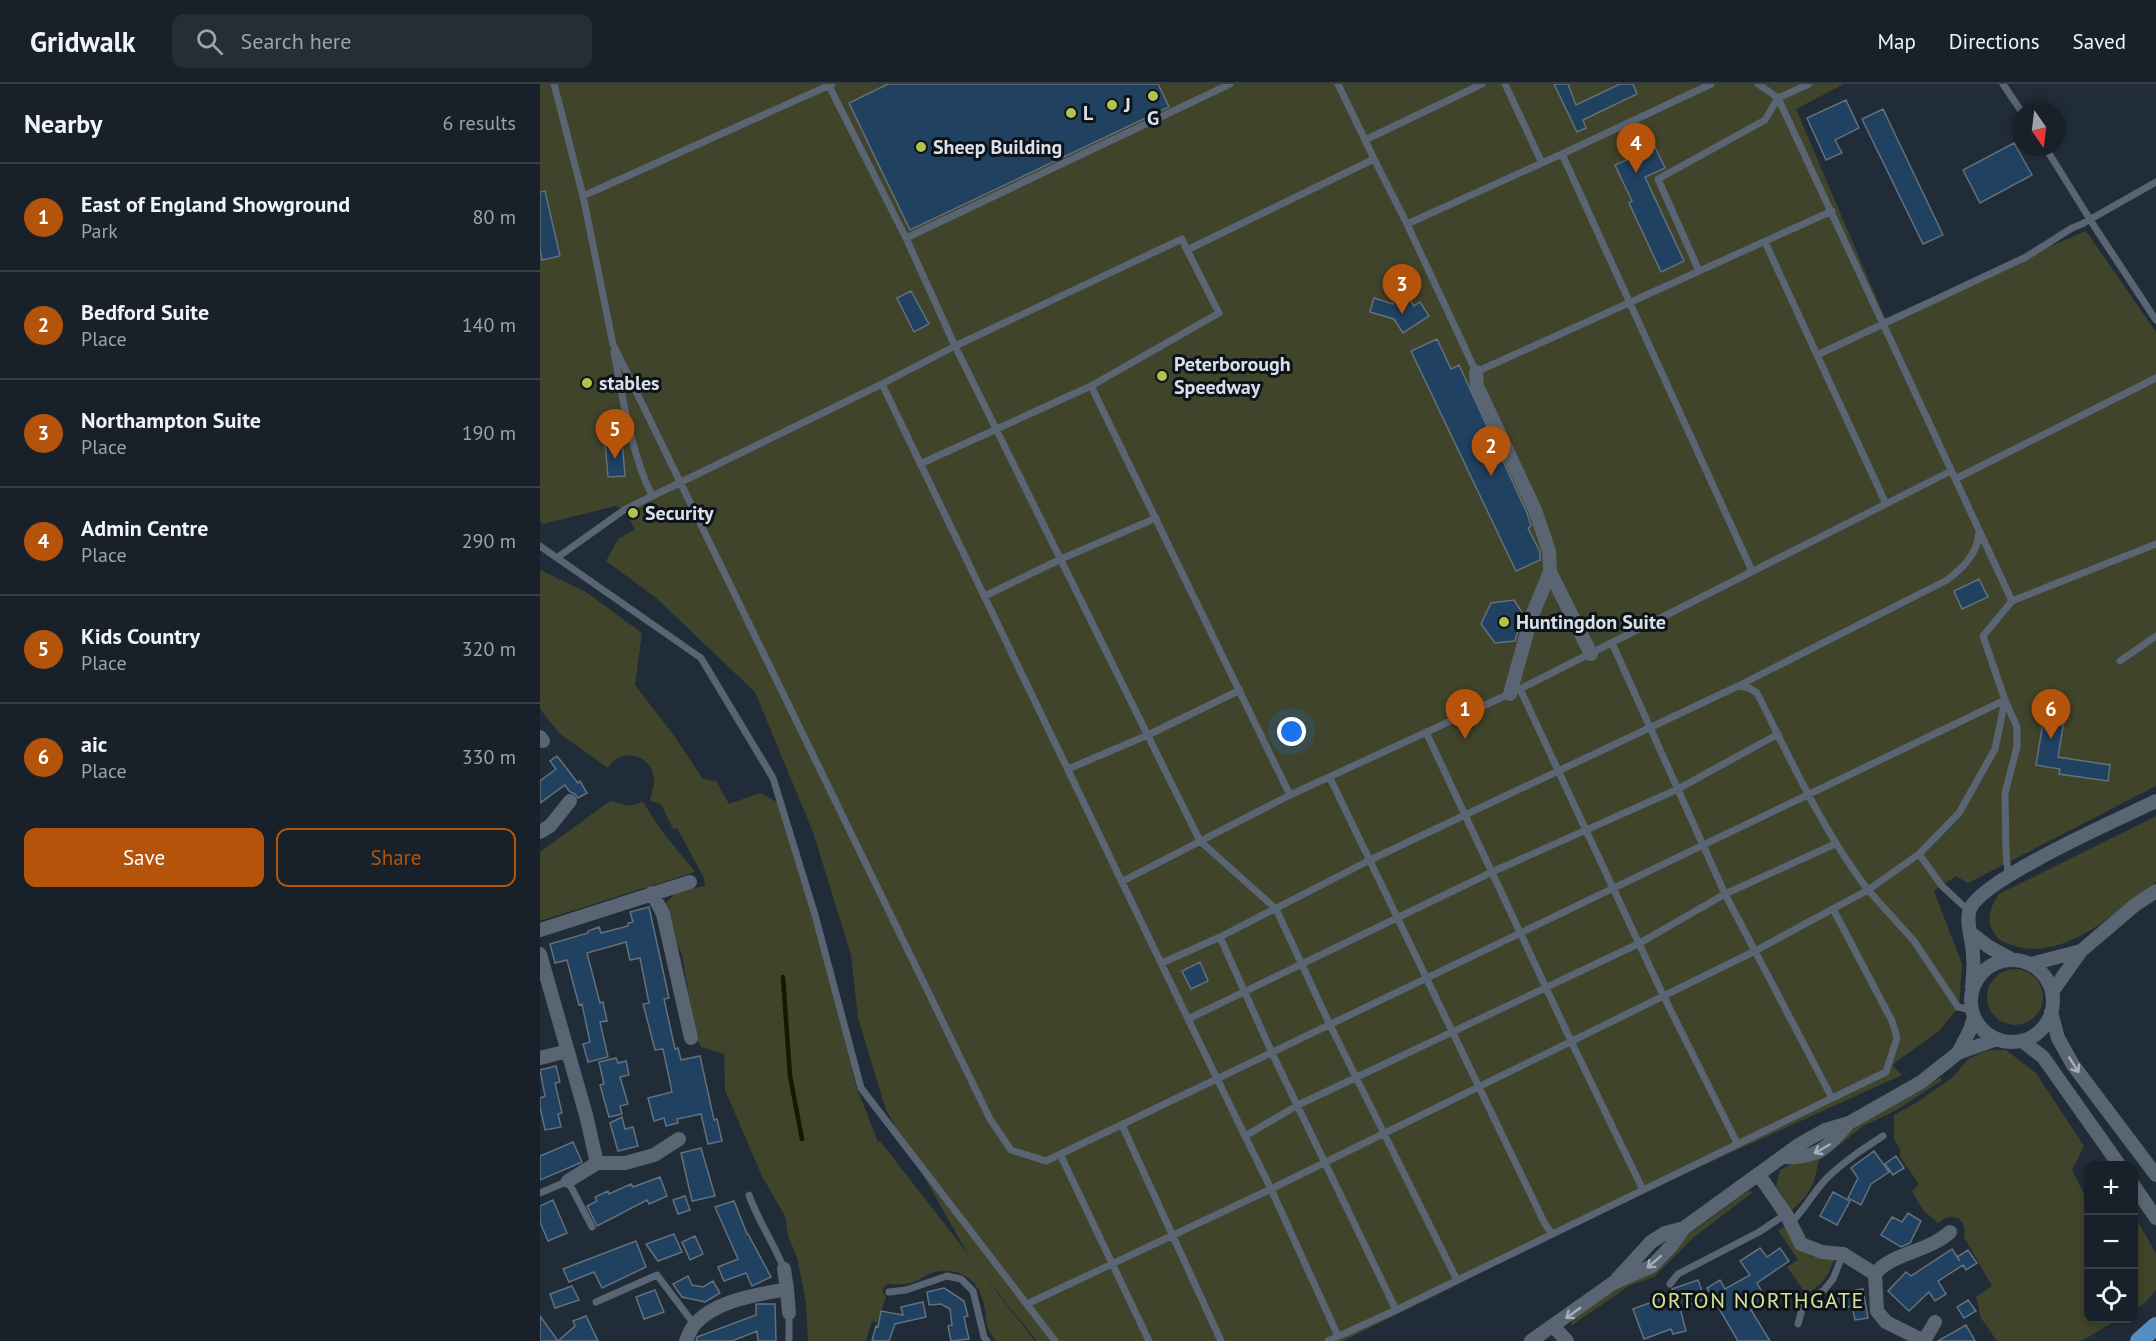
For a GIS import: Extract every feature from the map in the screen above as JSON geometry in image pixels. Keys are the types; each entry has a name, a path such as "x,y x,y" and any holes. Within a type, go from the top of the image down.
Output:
{"main road":[{"path":"2139,1341 2156,1326"}],"street":[{"path":"1476,372 1477,386 1534,510 1549,551 1550,572 1591,654"},
{"path":"1515,692 1531,618 1550,572"},
{"path":"540,832 550,826 570,801"},
{"path":"1958,1053 1970,1030 1973,1013 1972,934 1969,911 1975,902 1985,891 2008,875 2156,801"},
{"path":"540,930 690,882"},
{"path":"2052,992 2081,951 2135,905 2156,891"},
{"path":"652,893 663,914 691,1038"},
{"path":"1972,934 2011,959 2031,964 2041,971 2052,992 2051,1012 2058,1038 2073,1065 2156,1176"},
{"path":"2031,964 2081,951"},
{"path":"540,954 586,1115 597,1163"},
{"path":"1972,987 1987,967 2011,959"},
{"path":"1973,1013 1987,1034 2009,1042 2022,1041 2035,1035 2045,1025 2051,1012"},
{"path":"1531,1341 1554,1327 1613,1283 1652,1266 1684,1228 1800,1144 1825,1130 1849,1123 1921,1082 1958,1053 1997,1039"},
{"path":"2022,1041 2043,1057 2116,1161"},
{"path":"540,1058 568,1050"},
{"path":"568,1181 597,1163 625,1163 654,1155 679,1139"},
{"path":"1760,1175 1801,1244 1822,1252 1843,1254 1875,1274"},
{"path":"2138,1193 2156,1218"},
{"path":"1935,1322 1924,1341 1886,1322 1877,1311 1875,1274 1883,1264 1924,1248 1950,1232"},
{"path":"784,1269 789,1313"},
{"path":"686,1341 694,1324 716,1308 787,1289"},
{"path":"1554,1327 1567,1341"}],"lane":[{"path":"554,84 583,196 623,400 644,480 652,496"},
{"path":"906,238 1230,84"},
{"path":"1338,84 1476,372 1832,211"},
{"path":"1365,140 1482,84"},
{"path":"1505,84 1542,163"},
{"path":"1407,224 1711,84"},
{"path":"1758,84 1778,98 2012,601"},
{"path":"1700,271 1658,179 1765,120 1778,98 1809,84"},
{"path":"2002,84 2015,102"},
{"path":"583,196 830,85 906,238 955,346 1200,841 1276,909 1330,1025 1457,1280"},
{"path":"1562,154 1752,571"},
{"path":"2051,156 2156,320"},
{"path":"1187,250 1374,159"},
{"path":"1817,355 2026,257 2072,228 2156,182"},
{"path":"558,557 624,510 955,346 1182,239 1219,313 1091,386 920,464"},
{"path":"1765,242 1886,504"},
{"path":"613,344 990,1119 1011,1150 1046,1161 2006,700"},
{"path":"1955,479 2156,378"},
{"path":"882,384 1271,1188 1338,1336"},
{"path":"1091,386 1290,795"},
{"path":"1123,881 1290,795 1515,692 1952,471"},
{"path":"985,596 1060,559 1156,518"},
{"path":"1161,963 1220,937 1370,860 1738,686 1947,580 1961,570 1971,556 1979,530"},
{"path":"2008,875 2006,793 2018,747 2017,727 1983,636 2012,601 2156,544"},
{"path":"540,546 701,658 773,778 815,915 861,1088 1055,1341"},
{"path":"2120,661 2156,636"},
{"path":"1612,643 1725,894 1832,1098"},
{"path":"1763,673 1757,684 1757,693 1835,844 1868,890 1914,940 1958,1007 1973,1013"},
{"path":"1738,686 1749,688 1757,693"},
{"path":"1068,769 1148,735 1240,690"},
{"path":"1515,692 1559,771 1664,995 1737,1143"},
{"path":"1027,1304 1325,1162 1755,951 1868,890 1919,854 1959,813 1995,749 2006,700"},
{"path":"1426,732 1570,1041 1643,1190"},
{"path":"1188,1019 1492,872 1678,789 1778,734"},
{"path":"1330,778 1545,1224 1552,1234"},
{"path":"1245,1136 1298,1105 1640,943 1725,894 1835,844"},
{"path":"1919,854 1942,886 1969,911"},
{"path":"1328,1341 1886,1072 1897,1038 1892,1021 1833,909"},
{"path":"1220,937 1272,1053 1396,1310"},
{"path":"1122,1125 1221,1341"},
{"path":"1670,1284 1678,1274 1805,1209 1809,1198 1842,1164 1883,1136"},
{"path":"1060,1154 1149,1341"},
{"path":"540,1193 568,1181 592,1227"},
{"path":"749,1195 784,1269"},
{"path":"1798,1324 1803,1306 1824,1290 1833,1279 1843,1254"},
{"path":"596,1302 657,1275 694,1324"},
{"path":"889,1292 906,1290 947,1276 961,1279 973,1291 984,1337 987,1341"},
{"path":"789,1313 789,1341"}],"green space":[{"path":"540,84 1844,84 1796,109 1885,318 2086,231 2156,332 2156,786 1968,883 1956,876 1934,891 1962,964 1959,1007 1939,1031 1892,1065 1902,1075 1552,1234 1447,1290 1343,1341 1037,1341 974,1263 1035,1341 996,1341 988,1329 982,1298 975,1285 958,1273 943,1271 932,1273 910,1283 887,1284 882,1290 886,1297 877,1323 872,1321 866,1341 808,1341 806,1303 797,1257 788,1236 785,1216 762,1176 725,1090 724,1054 701,1047 696,1038 682,954 660,909 678,891 705,886 704,878 677,828 673,829 661,804 650,801 654,777 647,763 641,758 626,756 613,762 608,768 560,734 540,709 540,570 586,592 642,633 635,685 675,737 703,779 716,781 729,804 760,793 781,804 828,966 856,1086 878,1142 880,1141 968,1254 886,1110 858,1018 851,955 813,832 755,692 655,597 606,561 619,538 635,530 624,510 616,506 543,524 540,522"},
{"path":"610,801 629,806 643,802 661,830 695,872 540,921 540,852"},
{"path":"2156,816 2156,882 2124,907 2089,931 2070,941 2051,947 2032,949 2012,945 1996,936 1991,928 1990,918 1999,894"},
{"path":"2009,969 2021,969 2031,973 2039,981 2043,997 2039,1013 2031,1021 2021,1025 2009,1025 1999,1021 1991,1013 1987,1003 1987,991 1991,981 1999,973"},
{"path":"1988,1050 2006,1050 2036,1073 2084,1146 2072,1170 2084,1192 2084,1323 2112,1323 2081,1341 1997,1341 1981,1318 1976,1297 1992,1286 1964,1237 1964,1225 1958,1218 1953,1217 1943,1219 1938,1223 1923,1210 1912,1191 1919,1184 1900,1157 1900,1149 1894,1139 1894,1115 1916,1103 1953,1077 1968,1059"},
{"path":"1941,1077 1941,1081 1895,1111 1863,1126 1818,1162 1810,1189 1803,1200 1792,1210 1776,1186 1780,1170 1796,1162 1818,1156 1869,1117"},
{"path":"1748,1191 1753,1192 1693,1238 1654,1277 1629,1286 1571,1326 1572,1319"},
{"path":"2138,1222 2156,1253 2156,1290 2138,1307"},
{"path":"1786,1227 1804,1252 1815,1257 1834,1260 1824,1280 1806,1294 1787,1267 1798,1260 1778,1230"}],"building":[{"path":"888,84 1158,84 1169,107 910,230 849,103"},
{"path":"1554,84 1568,84 1576,105 1620,84 1633,84 1637,94 1583,120 1586,128 1577,132"},
{"path":"1846,100 1859,128 1835,140 1842,153 1826,160 1807,118"},
{"path":"1883,109 1943,235 1923,244 1862,119"},
{"path":"2012,144 2012,156 2021,156 2032,175 1980,203 1963,170"},
{"path":"1655,147 1665,168 1645,177 1684,261 1661,272 1629,203 1632,201 1615,165"},
{"path":"545,191 560,256 542,260 540,192"},
{"path":"911,291 929,324 914,332 897,298"},
{"path":"1397,292 1405,294 1414,306 1420,302 1429,316 1403,333 1394,319 1370,312 1374,298 1393,304"},
{"path":"1437,339 1451,369 1459,365 1527,513 1531,526 1528,528 1540,552 1540,560 1516,571 1411,351"},
{"path":"622,441 625,476 608,477 605,442"},
{"path":"1979,579 1988,597 1962,609 1954,591"},
{"name":"Huntingdon Suite","path":"1514,600 1523,614 1515,641 1495,643 1481,624 1491,603"},
{"path":"2044,717 2064,721 2058,757 2110,765 2108,781 2059,774 2060,769 2036,765"},
{"path":"557,756 578,783 580,781 587,793 578,798 565,785 540,803 540,781 556,769 550,761"},
{"path":"649,907 669,998 664,999 675,1049 678,1048 681,1060 700,1056 714,1120 717,1119 722,1141 708,1144 701,1114 677,1119 678,1123 666,1126 664,1118 654,1121 648,1098 672,1092 663,1049 655,1050 643,1004 649,1003 640,958 630,960 626,942 587,953 607,1021 600,1022 608,1057 588,1062 583,1044 590,1042 582,1004 579,1005 567,960 555,963 550,944 588,933 599,927 601,933 628,926 628,923 633,922 630,912"},
{"path":"1200,962 1208,981 1191,989 1182,971"},
{"path":"616,1058 618,1063 626,1061 629,1075 620,1077 628,1104 620,1106 622,1114 609,1117 600,1085 604,1084 599,1062"},
{"path":"556,1066 560,1082 555,1083 562,1113 558,1114 561,1127 545,1130 540,1107 540,1098 545,1096 540,1070"},
{"path":"622,1117 625,1129 633,1127 638,1146 618,1151 610,1123"},
{"path":"573,1142 582,1162 540,1180 540,1156"},
{"path":"701,1148 715,1196 692,1201 681,1153"},
{"path":"1874,1151 1889,1172 1871,1184 1861,1205 1848,1198 1858,1178 1851,1168"},
{"path":"1896,1156 1904,1168 1893,1175 1885,1164"},
{"path":"660,1177 667,1196 649,1204 647,1200 597,1226 587,1206 597,1201 595,1197 608,1191 609,1194 631,1184 633,1187"},
{"path":"1833,1192 1850,1201 1837,1225 1820,1216"},
{"path":"685,1196 690,1210 678,1214 673,1200"},
{"path":"553,1200 567,1233 548,1241 540,1222 540,1206"},
{"path":"734,1201 747,1234 771,1277 752,1286 746,1273 724,1281 718,1267 738,1259 715,1207"},
{"path":"1908,1213 1921,1221 1910,1243 1901,1247 1881,1235 1892,1217 1902,1222"},
{"path":"674,1234 682,1252 658,1261 646,1244"},
{"path":"695,1236 703,1254 690,1260 682,1242"},
{"path":"636,1241 646,1267 602,1288 594,1272 569,1282 563,1269"},
{"path":"1760,1248 1767,1257 1780,1248 1789,1261 1757,1283 1767,1301 1751,1310 1770,1341 1738,1341 1707,1288 1720,1280 1725,1289 1750,1275 1740,1261"},
{"path":"1952,1249 1957,1257 1968,1250 1977,1263 1966,1270 1963,1265 1938,1281 1946,1294 1935,1301 1929,1292 1909,1311 1888,1291 1906,1272 1911,1276"},
{"path":"688,1276 692,1285 703,1287 713,1281 720,1293 705,1302 682,1297 673,1284"},
{"path":"1698,1280 1705,1299 1680,1308 1686,1331 1673,1334 1671,1329 1644,1339 1633,1309 1674,1294 1672,1289"},
{"path":"572,1286 579,1300 555,1308 550,1294"},
{"path":"944,1288 964,1301 968,1316 964,1317 969,1339 951,1341 948,1326 952,1325 950,1309 941,1304 929,1305 927,1292"},
{"path":"1863,1289 1868,1318 1855,1320 1852,1306 1839,1309 1836,1294"},
{"path":"655,1290 664,1312 644,1319 636,1297"},
{"path":"1968,1300 1976,1311 1964,1318 1957,1307"},
{"path":"923,1302 926,1317 895,1324 889,1341 872,1341 881,1311 903,1315 901,1307"},
{"path":"756,1304 775,1304 776,1341 758,1341 757,1331 732,1341 696,1341 697,1337 756,1315"},
{"path":"540,1316 558,1341 540,1341"},
{"path":"586,1316 598,1341 558,1341 575,1326 573,1321"},
{"path":"1966,1325 1975,1341 1938,1341"}],"waterway":[{"path":"783,977 790,1076 802,1139"}],"place":[{"name":"G","path":"1153,96"},
{"name":"J","path":"1112,105"},
{"name":"L","path":"1071,113"},
{"name":"Sheep Building","path":"921,147"},
{"name":"Admin Centre","path":"1636,173"},
{"name":"Northampton Suite","path":"1402,314"},
{"name":"Peterborough Speedway","path":"1162,376"},
{"name":"stables","path":"587,383"},
{"name":"Kids Country","path":"615,459"},
{"name":"Bedford Suite","path":"1491,476"},
{"name":"Security","path":"633,513"},
{"name":"Huntingdon Suite","path":"1504,622"},
{"name":"East of England Showground","path":"1465,739"},
{"name":"aic","path":"2051,739"}],"district":[{"name":"ORTON NORTHGATE","path":"1758,1300"}]}
